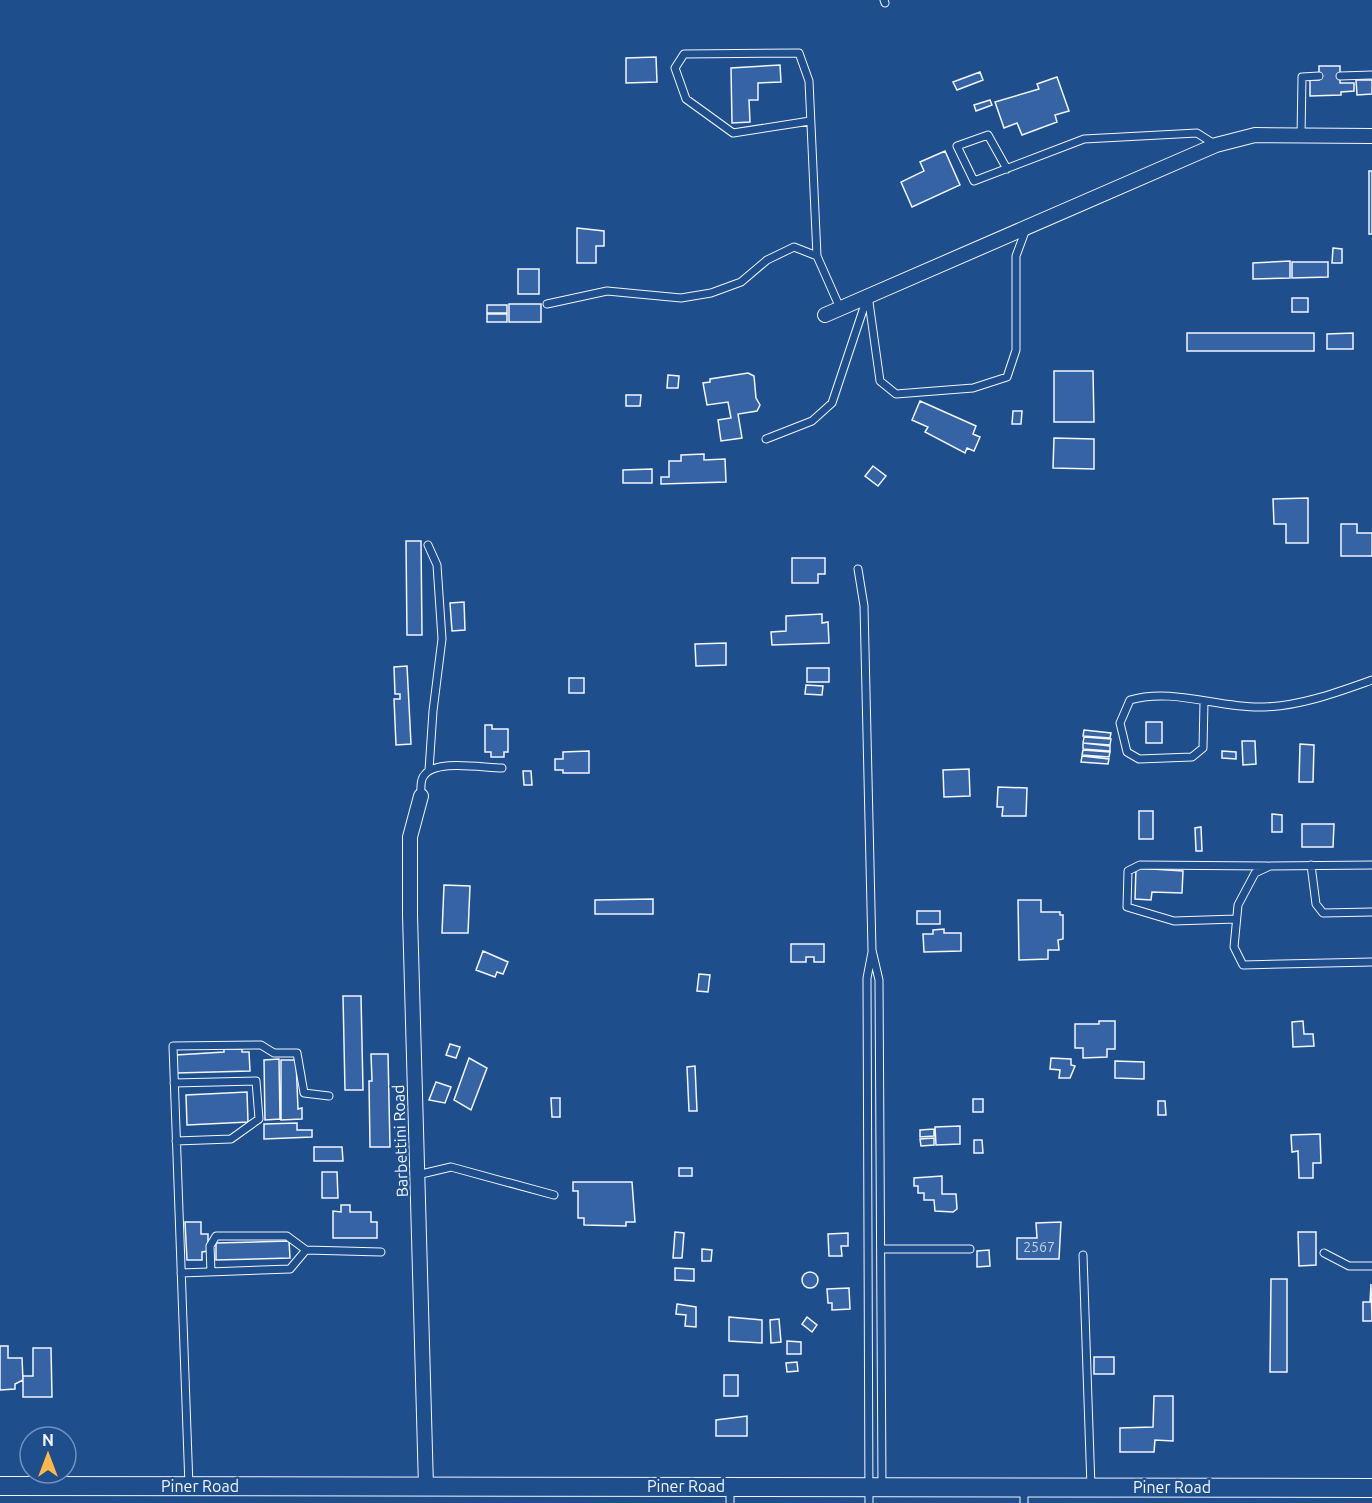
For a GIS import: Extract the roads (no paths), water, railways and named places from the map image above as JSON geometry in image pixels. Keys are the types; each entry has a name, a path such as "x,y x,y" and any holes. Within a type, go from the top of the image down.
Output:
{"street":[{"path":"825,315 1216,145 1255,135 1372,136"},
{"name":"Barbettini Road","path":"421,796 410,837 426,1487"},
{"name":"Piner Road","path":"0,1485 426,1487 730,1495 873,1492 1024,1495 1091,1487 1372,1488"}],"lane":[{"path":"810,121 733,133 686,99 675,68 684,54 799,53 808,81 817,256 840,308"},
{"path":"1340,76 1372,75"},
{"path":"1301,136 1302,76 1319,76"},
{"path":"1007,169 988,135 957,146 974,181 1007,169 1084,139 1197,133 1216,145"},
{"path":"868,296 880,381 896,394 973,388 1006,377 1016,350 1016,256 1027,227"},
{"path":"547,304 607,291 681,298 711,293 741,282 767,260 794,247 817,256"},
{"path":"766,439 812,421 832,403 868,296"},
{"path":"421,796 423,778 429,770 433,711 442,639 437,565 429,545"},
{"path":"858,569 864,606 873,950 879,980 881,1249 873,1492"},
{"path":"1204,702 1203,748 1192,757 1139,759 1127,752 1120,723 1130,700 1143,696 1164,695 1204,702 1265,708 1333,694 1372,680"},
{"path":"429,770 456,765 502,768"},
{"path":"1236,920 1174,921 1127,907 1128,871 1140,865 1372,865"},
{"path":"1311,865 1316,904 1323,913 1372,912"},
{"path":"1270,866 1255,873 1238,905 1234,947 1243,964 1372,962"},
{"path":"873,950 867,978 873,1492"},
{"path":"189,1486 172,1046 261,1045 274,1053 297,1053 304,1093 329,1096"},
{"path":"174,1083 256,1082 259,1119 231,1139 176,1141"},
{"path":"417,1176 451,1167 554,1195"},
{"path":"211,1272 210,1246 216,1236 287,1236 306,1250 381,1252"},
{"path":"881,1249 970,1249"},
{"path":"181,1273 290,1269 306,1250"},
{"path":"1324,1253 1342,1265 1372,1266"},
{"path":"1083,1255 1091,1487"}]}
